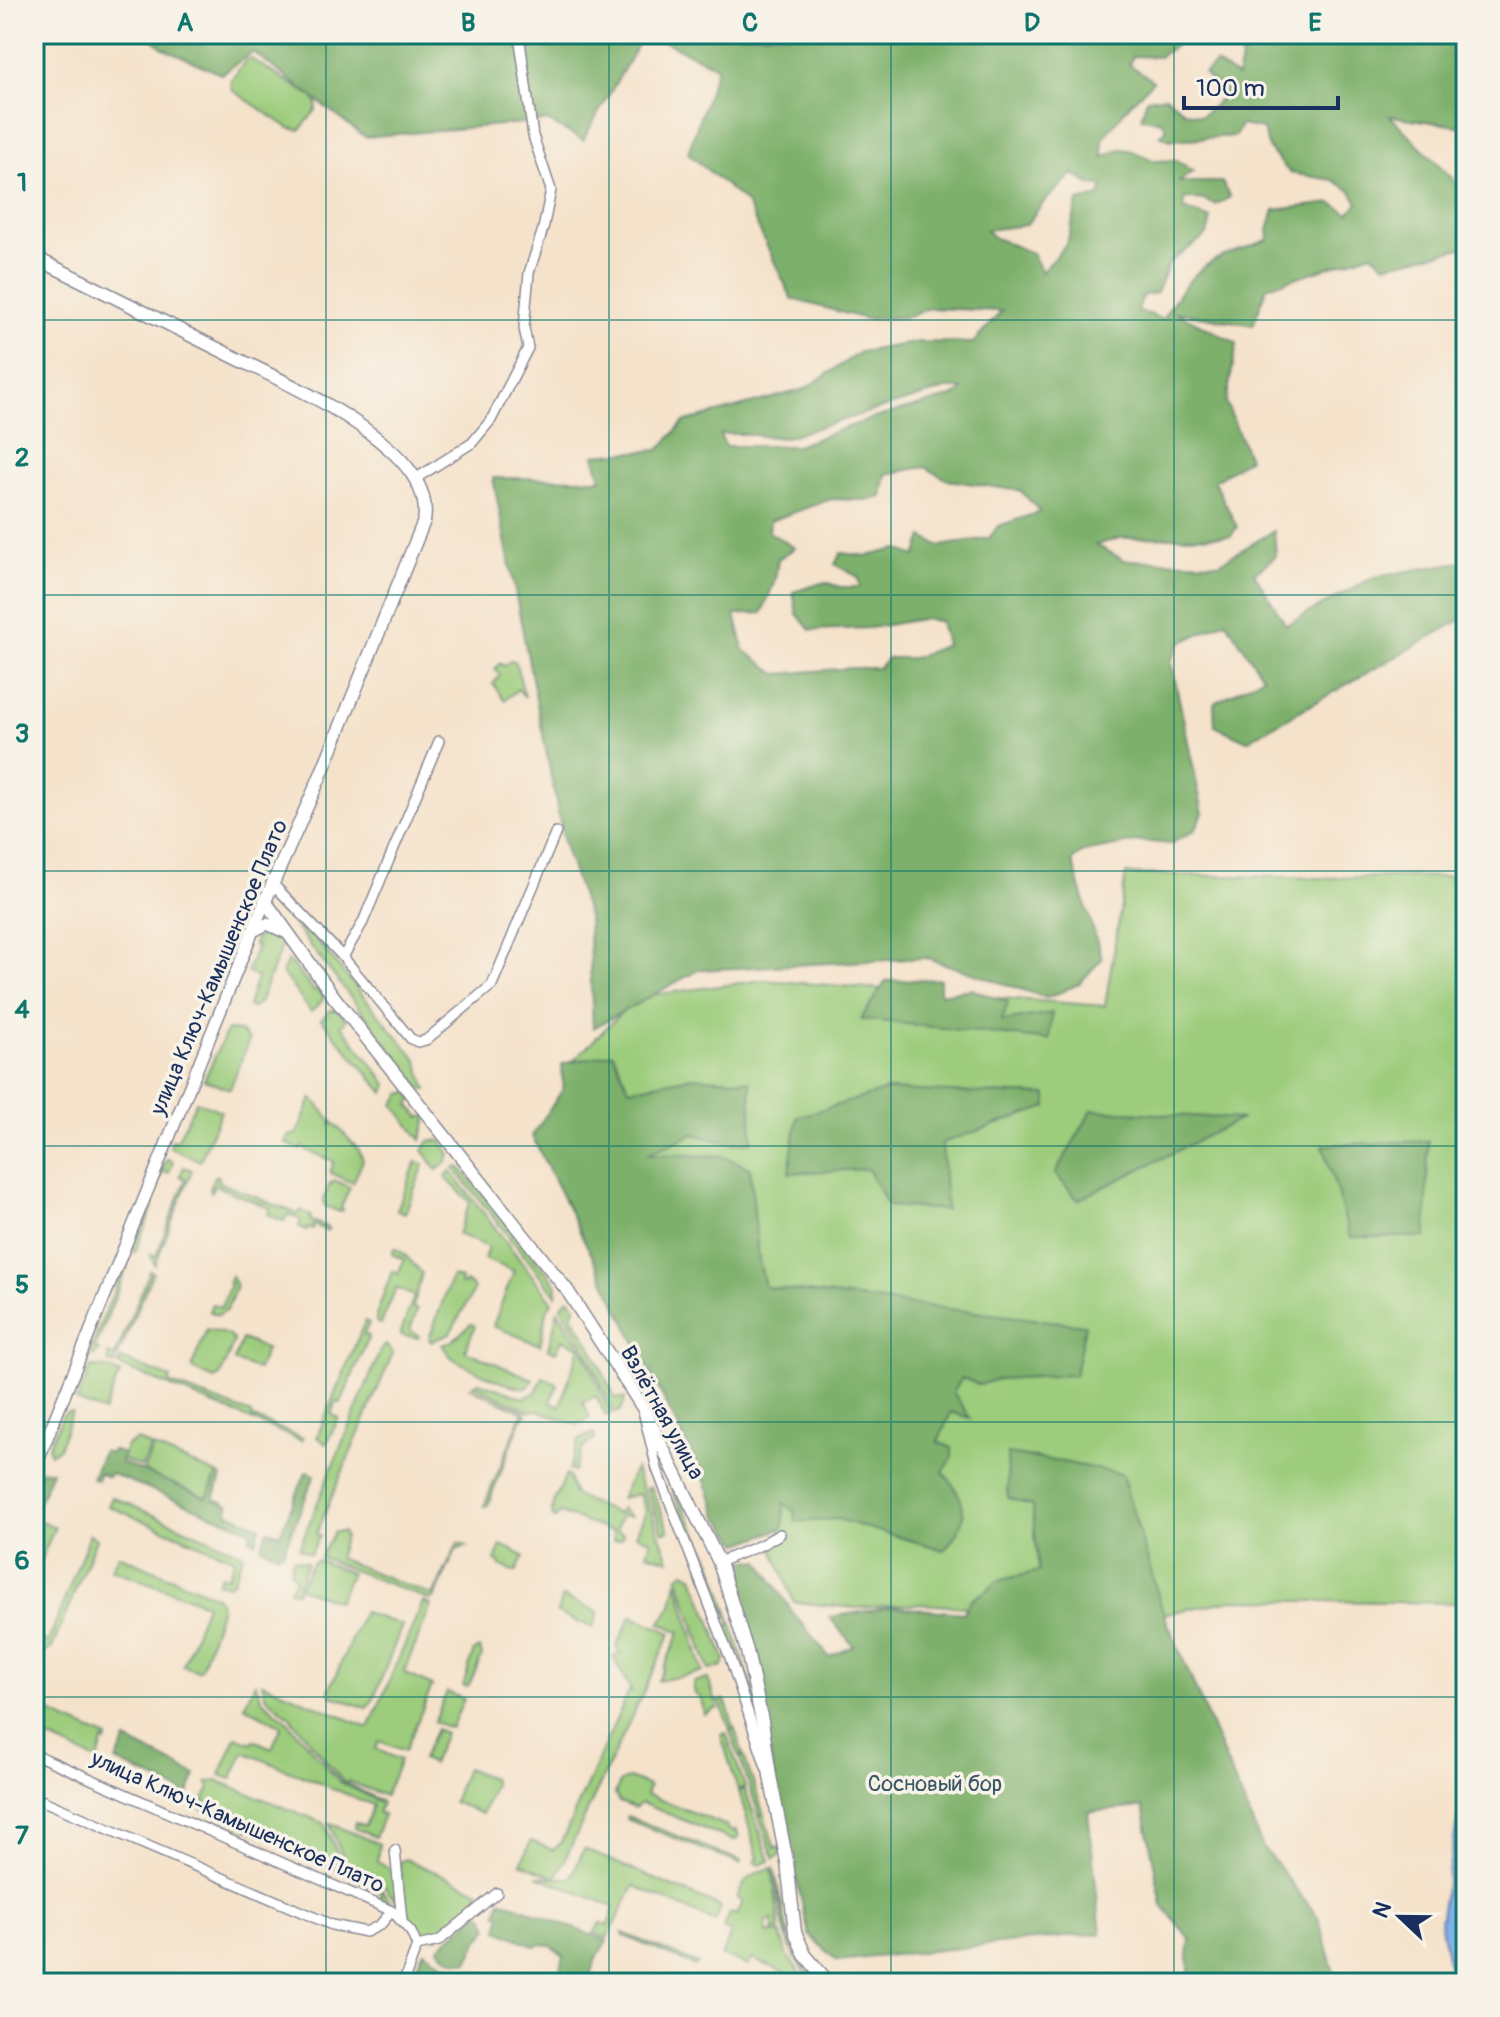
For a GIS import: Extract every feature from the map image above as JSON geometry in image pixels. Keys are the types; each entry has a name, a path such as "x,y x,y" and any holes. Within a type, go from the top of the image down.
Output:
{"main road":[{"name":"улица Ключ-Камышенское Плато","path":"34,257 272,376 347,418 385,445 415,479 425,501 424,521 320,777 265,901"},
{"name":"Взлётная улица","path":"265,901 286,933 567,1290 643,1408 719,1562 747,1651 762,1721 787,1862 795,1932 805,1955 829,1983"}],"street":[{"path":"415,479 472,443 491,420 528,348 524,328 529,273 551,190 533,136 519,34"},
{"path":"343,957 363,922 439,741"},
{"path":"272,883 343,957 412,1040 418,1042 426,1040 492,985 556,832"},
{"name":"улица Ключ-Камышенское Плато","path":"34,1470 265,901"},
{"path":"250,933 267,924 286,933"},
{"path":"643,1408 657,1469 730,1658 759,1753 770,1776"},
{"path":"719,1562 780,1534"},
{"name":"улица Ключ-Камышенское Плато","path":"34,1754 392,1911 417,1946"},
{"path":"34,1797 332,1925 366,1932 380,1925 392,1911"},
{"path":"395,1850 402,1921"},
{"path":"403,1983 417,1946 439,1941 497,1893"}],"green space":[{"path":"147,34 644,34 583,140 547,121 365,137 253,52 221,74 163,48"},
{"path":"649,34 1177,34 1175,46 1159,57 1133,56 1129,64 1153,81 1103,138 1103,157 1120,149 1155,161 1176,160 1193,171 1179,182 1222,182 1230,197 1216,205 1185,198 1184,209 1211,219 1207,235 1169,263 1157,293 1143,295 1138,312 1162,320 1180,292 1202,268 1221,257 1269,239 1268,229 1274,210 1332,203 1349,213 1358,203 1351,191 1333,180 1290,173 1269,149 1263,129 1241,125 1235,136 1170,140 1160,135 1167,129 1162,121 1141,118 1147,99 1166,96 1184,111 1201,116 1217,103 1227,87 1215,84 1204,73 1216,63 1237,77 1242,55 1205,48 1206,34 1466,34 1466,127 1390,116 1466,192 1466,244 1462,248 1385,265 1372,253 1267,287 1253,325 1175,312 1237,343 1226,403 1249,458 1214,481 1237,527 1231,536 1120,538 1096,545 1124,560 1219,563 1274,531 1276,556 1254,573 1286,625 1374,577 1466,561 1466,617 1247,741 1215,726 1214,703 1263,677 1226,621 1180,643 1171,661 1203,813 1195,830 1170,844 1141,841 1083,852 1072,860 1102,959 1079,984 1047,998 927,958 698,970 593,1028 588,916 565,848 493,478 601,479 594,455 659,450 684,422 805,389 860,352 919,342 973,343 1002,311 929,308 908,317 866,319 792,299 747,204 688,153 717,67","holes":["1073,174 1091,185 1103,186 1100,196 1078,201 1067,243 1042,272 1032,253 993,237 986,230 1026,225","946,389 963,389 957,395 870,419 796,446 725,446 720,434 783,438","925,467 948,480 1021,491 1040,512 998,526 989,538 940,546 923,537 916,556 897,549 867,556 841,553 835,564 858,577 860,587 840,587 825,582 793,592 797,614 810,630 870,628 921,619 940,621 946,645 914,658 888,658 878,668 777,674 744,650 735,615 762,613 775,580 778,559 795,548 769,532 770,521 831,499 869,500 882,497 886,474"]},
{"path":"251,59 314,98 316,110 300,130 289,128 232,90 231,81 246,60"},
{"path":"515,661 525,697 518,689 504,700 493,684 500,675 495,669 500,663 503,666"},
{"path":"1126,874 1319,878 1466,876 1466,1603 1232,1600 1144,1618 919,1604 856,1608 794,1602 772,1546 782,1541 744,1228 675,1163 564,1127 572,1062 637,997 763,980 1105,1006"},
{"path":"285,903 417,1060 427,1090 423,1090 288,917"},
{"path":"270,930 277,932 284,940 259,1003 253,1008 248,1006 257,978 247,972 257,946 254,945 255,938"},
{"path":"288,960 314,991 320,988 324,996 311,1012 282,973"},
{"path":"940,979 940,994 971,989 1008,1002 1002,1021 1052,1013 1049,1040 861,1019 886,981"},
{"path":"331,1010 337,1010 347,1019 341,1025 387,1084 384,1093 321,1019"},
{"path":"227,1030 240,1031 249,1040 230,1089 204,1080"},
{"path":"613,1053 629,1089 690,1077 750,1081 752,1142 734,1144 693,1134 647,1154 722,1156 750,1168 758,1255 765,1287 1085,1325 1075,1375 998,1379 980,1385 962,1378 953,1392 970,1418 951,1412 938,1442 952,1448 952,1459 943,1472 958,1492 963,1511 959,1530 944,1550 837,1519 796,1522 794,1511 784,1503 783,1528 740,1544 718,1516 706,1483 532,1136 563,1089 562,1064"},
{"path":"887,1090 1047,1095 1047,1107 942,1143 946,1210 888,1206 868,1169 789,1173 797,1117"},
{"path":"408,1092 414,1098 409,1105 420,1117 428,1116 421,1140 394,1105 401,1094"},
{"path":"312,1098 333,1122 331,1125 335,1124 359,1150 363,1160 353,1183 330,1173 334,1161 307,1151 303,1146 301,1150 285,1143 288,1136 297,1134"},
{"path":"196,1101 221,1111 200,1161 170,1148 172,1140 177,1141"},
{"path":"1092,1110 1241,1119 1078,1200 1055,1174"},
{"path":"433,1140 441,1141 450,1154 447,1162 437,1170 423,1150"},
{"path":"1428,1141 1426,1237 1350,1237 1323,1145"},
{"path":"168,1159 173,1162 169,1173 163,1171 149,1201"},
{"path":"416,1162 424,1165 405,1213 397,1210"},
{"path":"184,1167 192,1170 155,1265 150,1254 156,1256 186,1179 180,1176"},
{"path":"460,1167 554,1281 556,1295 454,1168"},
{"path":"451,1171 552,1301 540,1345 493,1326 514,1271 484,1259 488,1247 458,1234 470,1202 445,1177"},
{"path":"215,1175 219,1177 218,1182 298,1214 301,1210 311,1216 310,1220 329,1228 327,1231 314,1225 313,1229 307,1230 299,1227 301,1220 288,1214 284,1221 268,1215 270,1208 214,1185 211,1192 209,1188"},
{"path":"334,1180 350,1187 341,1208 343,1210 339,1212 323,1202"},
{"path":"149,1201 154,1204 135,1252 132,1242"},
{"path":"394,1248 422,1273 413,1308 417,1310 410,1330 418,1338 400,1335 414,1296 396,1288 381,1324 376,1322 392,1271 398,1274 404,1260 392,1254"},
{"path":"124,1266 127,1267 95,1348 99,1350 94,1356 90,1354 91,1348"},
{"path":"150,1271 153,1272 114,1365 108,1362 108,1354 115,1356"},
{"path":"231,1276 236,1286 227,1309 218,1315 209,1311 212,1304 221,1307"},
{"path":"452,1276 461,1279 460,1284 465,1282 472,1285 474,1291 450,1333 431,1342 429,1339"},
{"path":"568,1298 576,1306 572,1315 591,1346 615,1398 625,1398 617,1412 614,1413 585,1347 561,1307"},
{"path":"558,1311 584,1351 611,1414 606,1416 596,1396 583,1402 590,1418 577,1425 537,1410 529,1411 473,1385 479,1382 524,1398 535,1393 543,1377 558,1384 550,1402 560,1406 580,1347 562,1339 556,1352 548,1349"},
{"path":"365,1321 369,1323 364,1335 369,1336 341,1403 336,1402 331,1414 339,1418 326,1444 317,1437"},
{"path":"471,1324 475,1326 465,1351 533,1379 528,1387 491,1378 450,1356 442,1345 452,1341"},
{"path":"207,1329 228,1335 234,1341 220,1376 214,1379 194,1370 192,1366"},
{"path":"242,1339 266,1349 258,1370 234,1361"},
{"path":"386,1345 393,1353 310,1554 299,1548 381,1349"},
{"path":"121,1359 171,1378 169,1383 251,1414 251,1417 303,1438 302,1441 118,1365"},
{"path":"91,1367 120,1373 104,1412 76,1401"},
{"path":"469,1387 523,1411 526,1415 521,1420 488,1505 484,1506 523,1412"},
{"path":"72,1412 59,1448 50,1454 48,1447 63,1415"},
{"path":"594,1433 595,1438 583,1448 574,1471 569,1470 579,1440"},
{"path":"137,1440 151,1446 142,1467 121,1459 126,1446"},
{"path":"153,1447 217,1474 207,1498 143,1472"},
{"path":"112,1450 123,1454 120,1462 207,1498 217,1474 221,1477 214,1499 229,1505 228,1513 260,1526 256,1542 249,1539 252,1531 110,1473 108,1477 99,1473 97,1480 92,1478 103,1451 110,1453"},
{"name":"Сосновый бор","path":"1007,1454 1122,1474 1163,1612 1262,1846 1318,1917 1337,1983 1190,1983 1190,1939 1162,1905 1143,1807 1088,1812 1101,1933 837,1961 809,1935 764,1731 752,1644 728,1559 760,1561 793,1613 829,1657 854,1646 829,1617 893,1607 964,1613 970,1602 997,1581 1039,1571 1032,1506 1008,1498"},
{"path":"662,1466 712,1562 702,1566 666,1474 658,1473"},
{"path":"635,1469 669,1560 647,1553 651,1541 636,1535 646,1511 639,1494 621,1498"},
{"path":"41,1470 52,1471 36,1509 34,1486"},
{"path":"306,1472 315,1475 283,1552 277,1554 261,1547 268,1530 280,1534"},
{"path":"566,1475 574,1495 618,1514 621,1508 630,1516 621,1516 616,1530 623,1534 621,1539 613,1541 613,1532 560,1513 555,1518 552,1515 553,1503"},
{"path":"651,1487 669,1531 663,1533 646,1488"},
{"path":"112,1497 244,1554 233,1581 228,1585 217,1582 221,1575 228,1577 235,1559 108,1506"},
{"path":"41,1521 55,1527 34,1575 34,1524 39,1526"},
{"path":"334,1532 343,1532 345,1537 338,1558 433,1596 458,1543 467,1546 456,1550 434,1599 429,1600 320,1557"},
{"path":"90,1534 96,1539 52,1648 43,1653 35,1649 38,1644 34,1638 48,1642"},
{"path":"501,1545 524,1556 516,1572 495,1561"},
{"path":"118,1555 216,1596 220,1601 221,1607 198,1671 183,1666 206,1604 111,1569"},
{"path":"293,1559 307,1562 296,1592 289,1590 296,1578 290,1571"},
{"path":"318,1560 351,1573 338,1601 299,1588 312,1563"},
{"path":"713,1566 756,1700 739,1650 732,1647 725,1629 731,1623 704,1568"},
{"path":"684,1572 693,1576 725,1659 723,1667 709,1670 678,1577"},
{"path":"677,1581 703,1672 658,1681 680,1632 660,1623 672,1605"},
{"path":"563,1597 599,1612 593,1628 557,1613"},
{"path":"423,1602 431,1605 404,1673 432,1686 405,1751 379,1741 376,1749 400,1760 385,1796 348,1781 346,1783 381,1801 344,1783 290,1717 266,1697 262,1683 369,1728"},
{"path":"363,1612 402,1625 374,1698 367,1708 332,1696 329,1691"},
{"path":"631,1616 671,1633 556,1878 521,1863 531,1841 553,1850 561,1843 629,1691 632,1692 613,1657 621,1653 616,1649"},
{"path":"480,1648 482,1656 468,1687 463,1686 474,1651"},
{"path":"708,1679 718,1708 704,1714 693,1682"},
{"path":"255,1683 262,1700 287,1721 340,1782 382,1803 378,1812 384,1815 375,1837 354,1828 355,1822 365,1826 373,1805 244,1752 231,1779 220,1775 236,1737 272,1748 282,1726 244,1706"},
{"path":"447,1692 464,1699 451,1728 434,1722"},
{"path":"725,1700 743,1754 739,1756 730,1731 733,1729 730,1729 719,1701"},
{"path":"34,1706 108,1738 106,1742 103,1741 98,1761 34,1731"},
{"path":"436,1729 445,1733 432,1764 422,1759"},
{"path":"726,1733 745,1787 738,1790 721,1735"},
{"path":"126,1740 196,1775 188,1795 116,1761"},
{"path":"744,1756 775,1848 780,1846 781,1854 774,1859 759,1816 762,1814 759,1815 740,1758"},
{"path":"466,1768 491,1778 494,1784 482,1814 453,1802"},
{"path":"629,1778 649,1786 646,1794 727,1826 727,1829 736,1830 739,1836 732,1840 641,1803 635,1808 619,1802 615,1794 620,1782"},
{"path":"218,1781 324,1823 343,1866 203,1802 210,1788 207,1782"},
{"path":"745,1789 770,1861 760,1865 755,1862 758,1858 739,1791"},
{"path":"201,1804 381,1888 393,1907 379,1899 381,1893 326,1864 200,1808"},
{"path":"627,1816 741,1861 740,1864 626,1819"},
{"path":"329,1823 379,1844 377,1862 393,1870 400,1906 384,1886 348,1869"},
{"path":"584,1849 720,1909 713,1921 634,1886 607,1938 594,1933 601,1923 608,1925 614,1907 537,1876 571,1878"},
{"path":"405,1859 480,1891 481,1901 437,1938 424,1935 408,1920 404,1910 399,1862"},
{"path":"774,1867 790,1943 814,1980 822,1977 821,1983 812,1983 794,1954 788,1941"},
{"path":"772,1868 780,1929 773,1931 772,1920 766,1921 767,1934 780,1932 786,1953 807,1983 786,1981 789,1974 752,1959 748,1966 722,1956 731,1933 723,1929 730,1913 737,1915 743,1902 737,1898 743,1886 754,1875"},
{"path":"501,1900 607,1941 587,1983 558,1983 564,1956 551,1946 541,1944 536,1947 498,1930 501,1916 496,1913"},
{"path":"477,1914 484,1915 489,1928 478,1941 468,1962 444,1954 438,1948"},
{"path":"623,1933 698,1964 695,1966"},
{"path":"424,1951 455,1970 489,1975 497,1983 449,1983 418,1970 418,1962"}],"water":[{"path":"1466,1771 1466,1983 1452,1983 1440,1921"}]}
